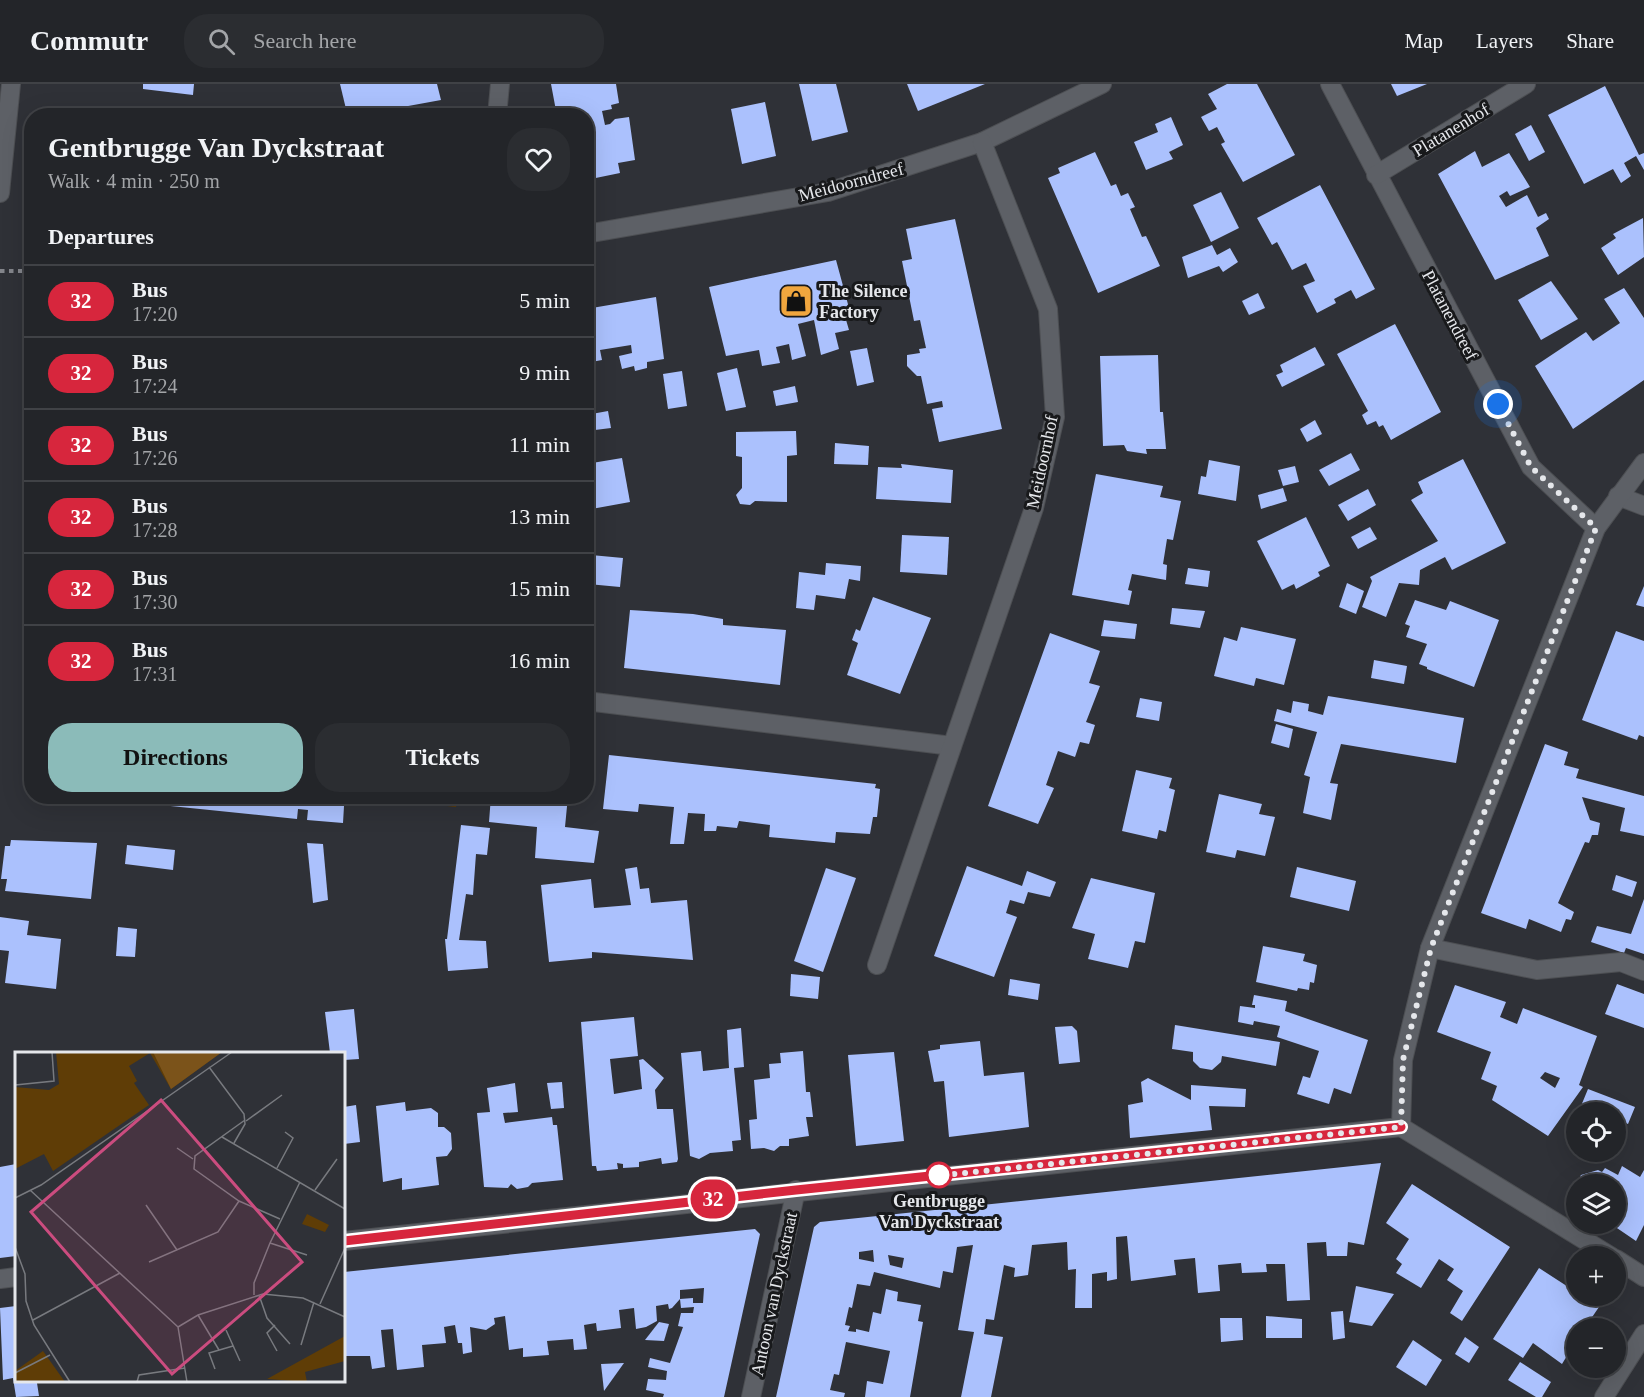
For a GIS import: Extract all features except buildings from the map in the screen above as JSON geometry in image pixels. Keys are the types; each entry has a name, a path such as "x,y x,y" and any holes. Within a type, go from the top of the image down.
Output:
{"street":[{"path":"0,193 11,84"},
{"path":"498,108 500,84"},
{"name":"Meidoorndreef","path":"594,233 828,192 982,142 1102,84"},
{"name":"Platanendreef","path":"1330,84 1531,467 1596,528"},
{"name":"Platanenhof","path":"1376,175 1526,84"},
{"name":"Meidoornhof","path":"877,965 1034,508 1055,417 1048,309 982,142"},
{"path":"1401,1127 1403,1060 1431,948 1596,528 1644,464"},
{"path":"1618,496 1644,506"},
{"path":"594,702 952,746"},
{"path":"1431,948 1537,970 1621,962 1644,970"},
{"path":"345,1241 796,1190 1401,1127 1594,1246"},
{"name":"Antoon van Dyckstraat","path":"751,1397 796,1190"},
{"path":"1626,1266 1644,1277"},
{"path":"0,1279 15,1277"},
{"path":"1604,1397 1644,1334"}],"path":[{"path":"0,270 24,272"}],"shaded area":[{"path":"429,804 456,804 456,807"}],"bus line":[{"name":"32","path":"345,1241 796,1190 1401,1127"}],"place":[{"name":"The Silence Factory","path":"796,301"},
{"name":"Gentbrugge Van Dyckstraat","path":"939,1175"}],"route":[{"path":"939,1175 936,1176 1401,1127 1403,1060 1431,948 1596,528 1531,467 1498,404"}]}
